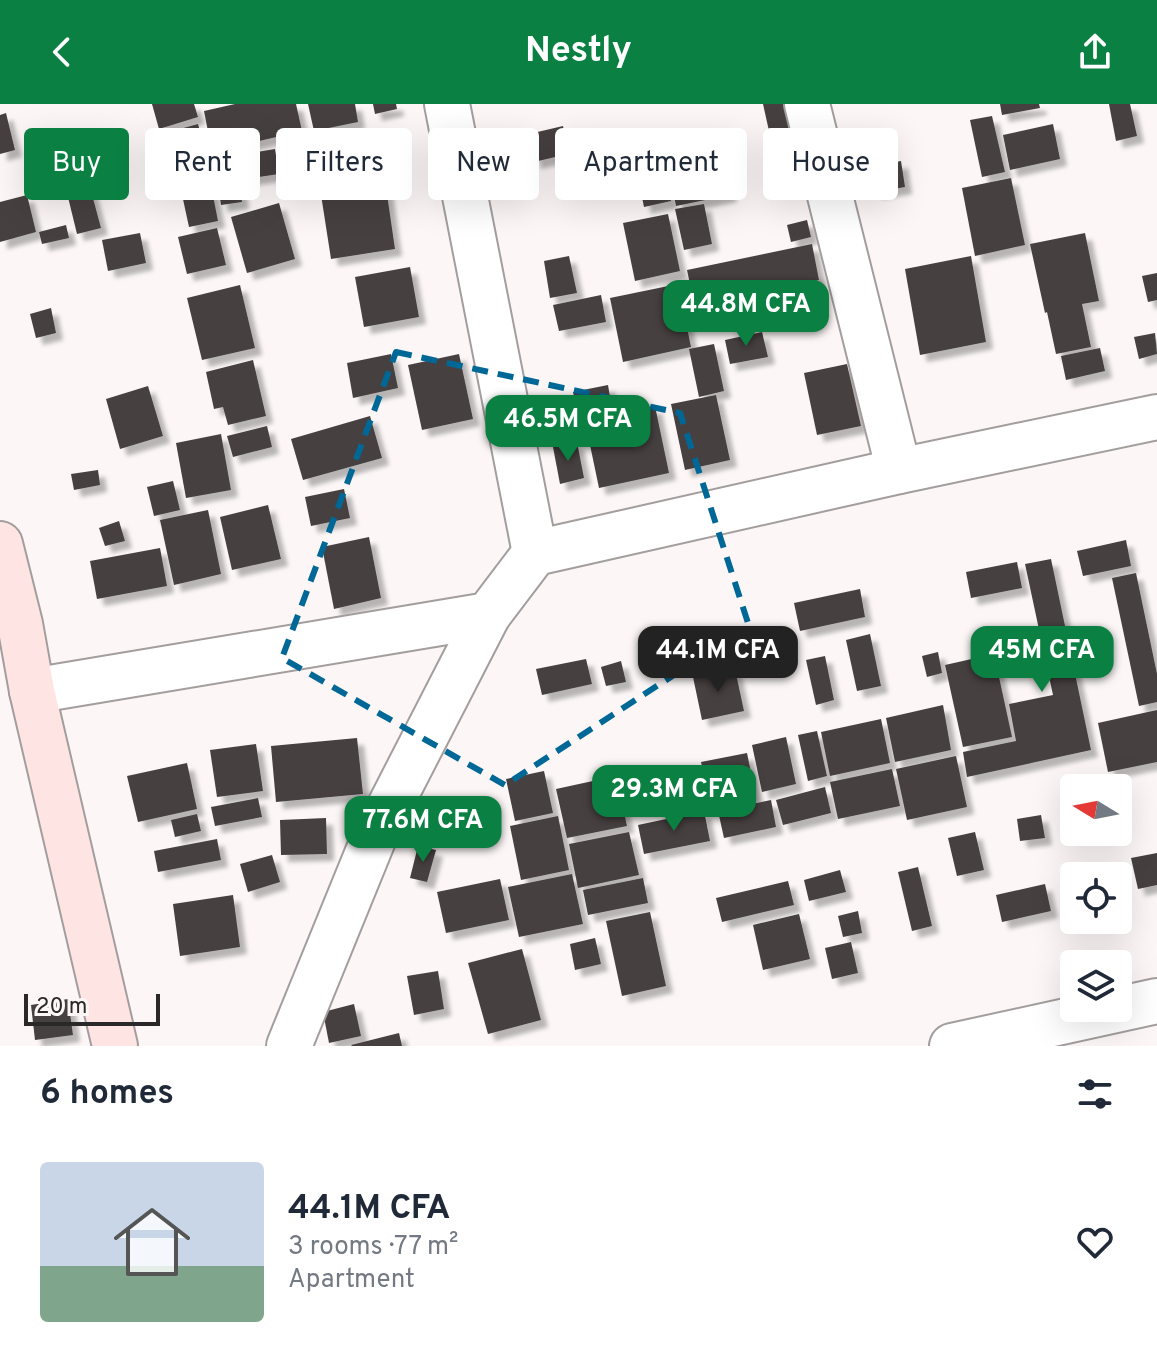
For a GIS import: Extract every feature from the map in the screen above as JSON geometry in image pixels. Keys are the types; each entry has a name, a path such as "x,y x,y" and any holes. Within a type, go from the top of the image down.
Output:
{"street":[{"path":"447,104 535,553"},
{"path":"807,104 899,471"},
{"path":"289,1046 375,835 488,615 535,553 1157,417"},
{"path":"0,544 10,622 32,691 115,1046"},
{"path":"32,691 488,615"},
{"path":"952,1046 1157,1001"}],"highlighted area":[{"path":"396,352 680,413 749,626 505,785 282,658"}],"building":[{"path":"152,104 194,104 198,117 159,128"},
{"path":"235,104 296,104 301,128 276,128 276,137 260,141 260,128 207,128 204,111"},
{"path":"308,104 355,104 358,122 313,128"},
{"path":"373,104 396,104 397,109 375,114"},
{"path":"763,104 784,104 789,128 768,128"},
{"path":"1000,104 1039,104 1040,108 1002,115"},
{"path":"1109,104 1130,104 1137,136 1116,141"},
{"path":"6,113 15,150 0,154 0,115"},
{"path":"992,116 1005,172 982,177 970,120"},
{"path":"1053,124 1060,159 1010,170 1003,135"},
{"path":"563,126 555,128 555,157 539,161 539,132"},
{"path":"275,149 276,174 260,177 260,151"},
{"path":"901,161 905,187 898,188 898,162"},
{"path":"1011,178 1025,245 975,256 962,188"},
{"path":"24,196 24,200 28,200 36,232 0,242 0,202"},
{"path":"69,200 93,200 101,228 77,234"},
{"path":"183,200 214,200 218,221 189,227"},
{"path":"220,200 242,200 242,202 221,205"},
{"path":"322,200 388,200 395,249 331,259"},
{"path":"643,200 671,200 671,201 644,207"},
{"path":"675,200 705,200 676,206"},
{"path":"279,203 295,259 247,273 231,217"},
{"path":"704,204 712,244 684,250 675,209"},
{"path":"668,214 680,271 635,281 623,223"},
{"path":"807,220 811,237 791,242 787,225"},
{"path":"66,225 69,238 42,244 39,232"},
{"path":"217,228 226,265 187,274 178,237"},
{"path":"140,233 146,263 108,271 102,240"},
{"path":"1085,233 1099,301 1082,304 1091,347 1056,354 1030,244"},
{"path":"812,244 819,280 758,293 760,305 697,318 687,270"},
{"path":"569,256 577,293 550,298 544,261"},
{"path":"971,256 986,342 920,355 905,269"},
{"path":"410,267 419,317 364,327 355,277"},
{"path":"1157,273 1157,300 1148,302 1142,276"},
{"path":"678,284 691,347 623,362 610,298"},
{"path":"240,285 255,348 202,360 187,298"},
{"path":"601,295 606,322 559,331 553,305"},
{"path":"51,308 56,333 36,338 30,314"},
{"path":"762,332 768,357 730,364 725,340"},
{"path":"1155,333 1157,354 1139,359 1134,337"},
{"path":"714,344 724,391 699,397 689,349"},
{"path":"1100,348 1105,371 1066,380 1061,356"},
{"path":"391,354 398,388 353,398 347,363"},
{"path":"459,354 473,419 422,430 408,365"},
{"path":"253,360 266,416 228,425 223,407 214,409 206,372"},
{"path":"847,364 861,426 817,435 804,373"},
{"path":"608,385 611,403 577,410 573,392"},
{"path":"148,386 163,436 120,449 106,399"},
{"path":"716,395 730,460 685,470 671,404"},
{"path":"655,406 669,473 599,488 585,421"},
{"path":"370,416 382,458 303,480 291,439"},
{"path":"267,426 272,447 233,457 227,436"},
{"path":"221,434 231,490 186,498 176,443"},
{"path":"577,442 584,478 560,484 553,447"},
{"path":"98,470 100,485 74,490 71,474"},
{"path":"173,481 180,510 154,516 147,487"},
{"path":"344,489 350,518 311,526 305,497"},
{"path":"268,505 281,559 232,570 220,517"},
{"path":"208,510 221,574 174,585 160,520"},
{"path":"119,521 125,541 105,546 99,528"},
{"path":"369,537 381,598 334,609 322,547"},
{"path":"1126,540 1131,566 1083,576 1077,551"},
{"path":"160,548 167,586 97,599 90,561"},
{"path":"1051,559 1091,750 967,777 963,752 1016,741 1009,704 1053,695 1025,564"},
{"path":"1017,562 1022,588 971,598 966,572"},
{"path":"1136,573 1157,674 1157,702 1139,706 1112,578"},
{"path":"860,589 865,617 800,631 794,603"},
{"path":"870,634 881,686 857,691 846,640"},
{"path":"938,652 942,673 927,677 922,656"},
{"path":"994,654 1012,737 963,747 945,665"},
{"path":"825,656 834,700 816,705 806,660"},
{"path":"586,659 592,684 542,695 536,669"},
{"path":"621,661 626,682 606,686 601,667"},
{"path":"735,669 744,711 702,720 693,677"},
{"path":"943,705 951,750 895,762 886,718"},
{"path":"1157,710 1157,762 1108,772 1098,723"},
{"path":"881,719 890,763 830,776 821,732"},
{"path":"817,731 827,776 808,781 798,735"},
{"path":"786,737 796,784 762,792 752,745"},
{"path":"357,738 363,794 276,802 271,746"},
{"path":"256,744 263,791 217,797 210,750"},
{"path":"747,753 756,797 711,807 701,762"},
{"path":"956,756 967,807 907,820 896,769"},
{"path":"187,763 197,809 138,822 127,776"},
{"path":"892,769 900,806 838,819 830,782"},
{"path":"544,771 553,813 515,821 506,779"},
{"path":"616,776 627,826 567,838 556,789"},
{"path":"689,778 695,806 667,812 661,784"},
{"path":"825,787 831,813 783,825 776,800"},
{"path":"258,798 262,817 215,826 211,807"},
{"path":"771,800 776,827 724,838 718,811"},
{"path":"704,811 710,841 644,854 638,825"},
{"path":"197,814 201,831 175,837 171,820"},
{"path":"1041,815 1045,838 1020,841 1017,819"},
{"path":"558,816 569,870 521,880 510,826"},
{"path":"326,818 327,854 281,855 280,820"},
{"path":"629,832 639,875 578,888 569,844"},
{"path":"975,832 984,870 957,876 948,838"},
{"path":"217,839 221,860 158,872 154,851"},
{"path":"418,846 436,850 427,882 410,878"},
{"path":"1157,853 1157,885 1138,889 1131,858"},
{"path":"272,855 280,882 248,892 240,864"},
{"path":"918,867 932,926 912,931 898,872"},
{"path":"840,870 846,892 809,901 804,880"},
{"path":"572,874 583,924 519,937 508,887"},
{"path":"643,878 648,903 588,915 583,890"},
{"path":"500,879 509,920 446,933 437,892"},
{"path":"788,881 794,905 722,922 716,898"},
{"path":"1045,884 1051,911 1002,922 996,895"},
{"path":"233,895 240,947 180,956 173,904"},
{"path":"858,911 862,933 843,937 838,916"},
{"path":"650,912 666,986 622,996 606,921"},
{"path":"799,914 810,959 763,970 753,925"},
{"path":"595,938 601,964 575,970 570,944"},
{"path":"851,942 858,973 832,979 825,948"},
{"path":"522,949 541,1020 488,1034 468,963"},
{"path":"438,971 444,1009 414,1015 407,976"},
{"path":"68,999 73,1035 35,1040 31,1005"},
{"path":"354,1004 361,1036 329,1043 323,1012"},
{"path":"399,1033 402,1046 351,1045"}]}
